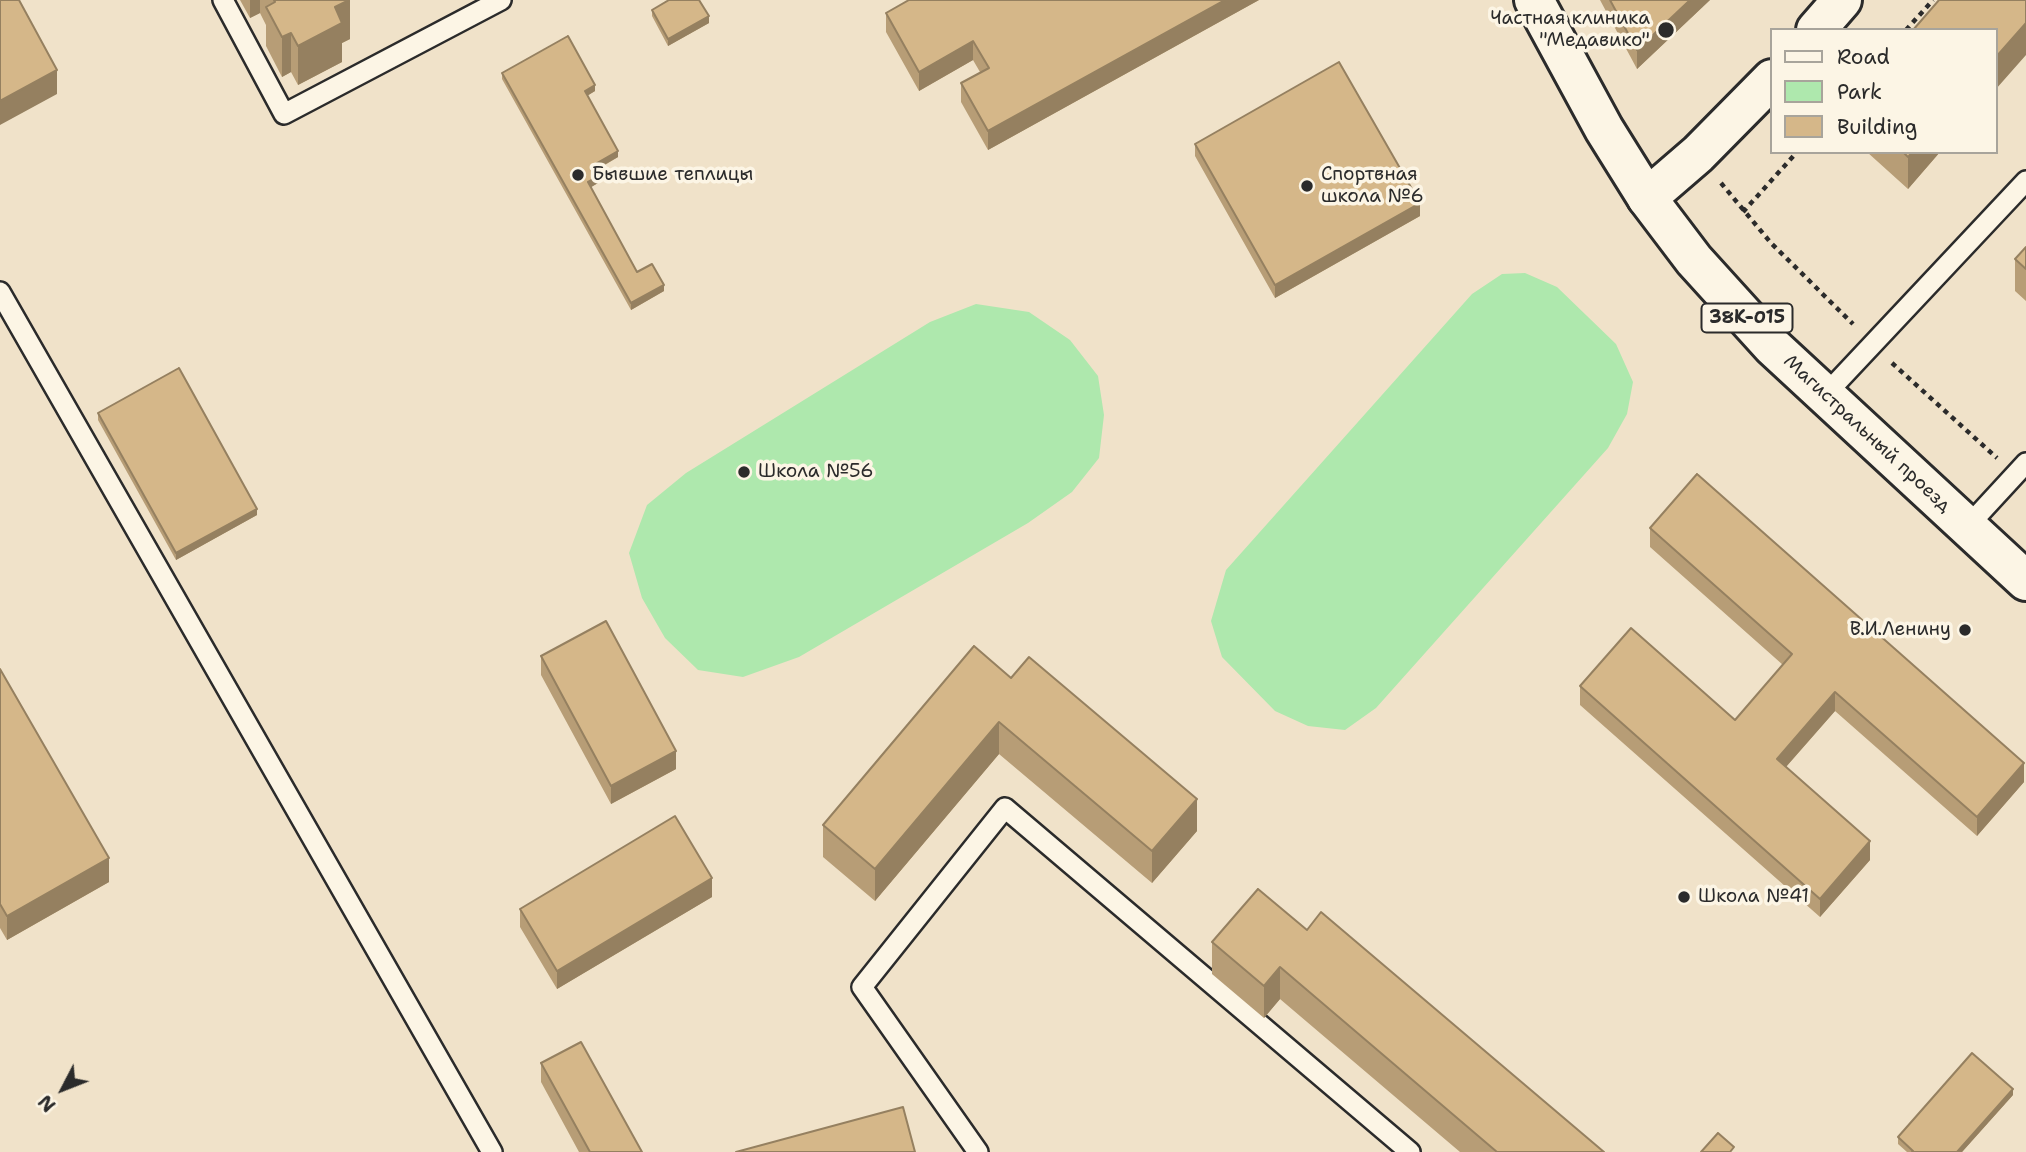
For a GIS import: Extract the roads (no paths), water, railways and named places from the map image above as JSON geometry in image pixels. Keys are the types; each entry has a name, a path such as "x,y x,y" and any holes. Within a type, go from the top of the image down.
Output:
{"main road":[{"name":"Магистральный проезд","path":"1534,0 1604,129 1647,198 1712,279 1772,346 2026,581"},
{"path":"1818,28 1842,0"},
{"path":"1647,198 1698,154 1770,81"}],"lane":[{"path":"223,0 284,114 501,0"},
{"path":"1825,396 2026,181"},
{"path":"0,292 492,1152"},
{"path":"1967,527 2021,469"},
{"path":"978,1152 862,987 1005,808 1410,1152"}],"place":[{"name":"Частная клиника \"Медавико\"","path":"1666,30"},
{"name":"Бывшие теплицы","path":"578,175"},
{"name":"Спортвная школа №6","path":"1307,186"},
{"name":"Школа №56","path":"744,472"},
{"name":"В.И.Ленину","path":"1965,630"},
{"name":"Школа №41","path":"1684,897"}]}
